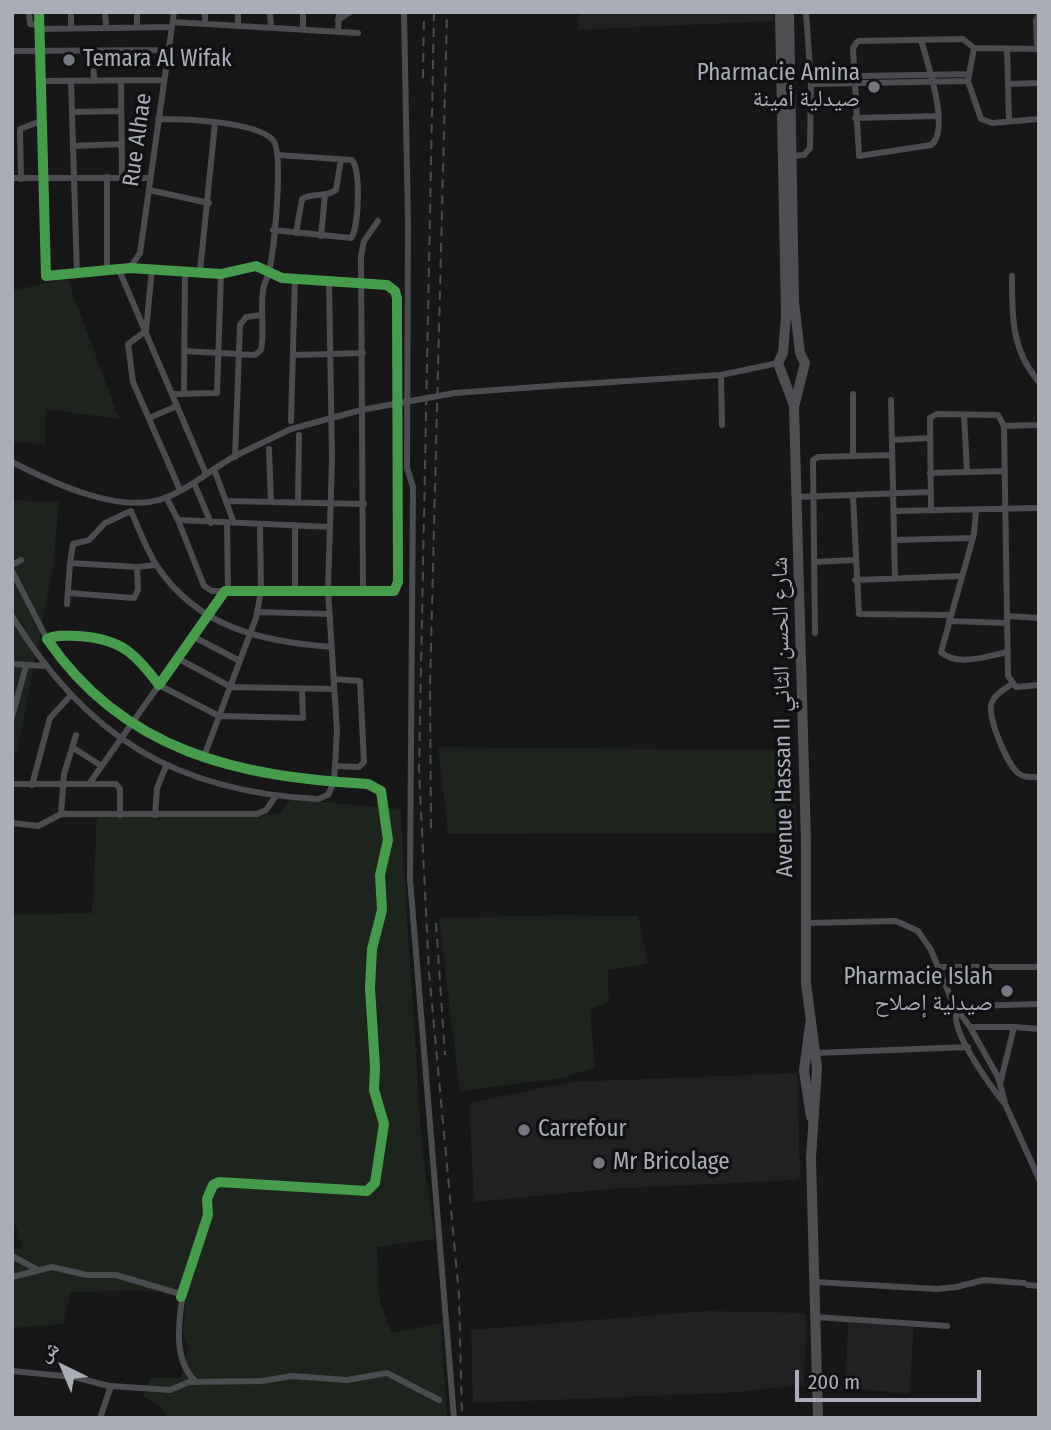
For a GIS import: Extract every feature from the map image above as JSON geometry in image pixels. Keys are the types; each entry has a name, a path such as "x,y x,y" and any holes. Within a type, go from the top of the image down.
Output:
{"main road":[{"path":"780,12 785,256 781,368 794,376 800,373 805,363 800,353 794,302 789,12"},
{"path":"783,353 794,350 800,353"},
{"name":"Avenue Hassan II شارع الحسن الثاني","path":"781,368 794,407"},
{"name":"Avenue Hassan II شارع الحسن الثاني","path":"800,373 794,407 806,983 810,1025 817,1053 810,1081"},
{"name":"Avenue Hassan II شارع الحسن الثاني","path":"810,1025 804,1053 810,1081"},
{"path":"804,1053 810,1050 817,1053"},
{"path":"810,1081 818,1418"}],"street":[{"path":"29,12 30,24 39,27 137,27 205,23 358,33"},
{"path":"39,12 43,272 51,277 130,268 221,274 247,266 261,267 282,278 387,285 395,291 397,298 396,589 390,592 212,591 204,586 166,497"},
{"path":"71,12 71,27"},
{"path":"105,12 106,27"},
{"path":"137,12 137,27"},
{"name":"Rue Alhae","path":"130,268 140,253 174,12"},
{"path":"205,12 205,23"},
{"path":"238,12 238,25"},
{"path":"270,12 271,26"},
{"path":"303,12 303,29"},
{"path":"338,31 339,16 350,12"},
{"path":"404,12 408,224 407,468 413,486 410,879 454,1418"},
{"path":"790,156 804,155 809,150 811,80 806,12"},
{"path":"921,40 939,116 940,133 932,145 862,157 857,151 855,118 853,48 857,42 921,40 963,39 974,48 1038,49 1036,20 1039,15"},
{"path":"974,48 968,77 981,119 992,123 1009,119 1039,118"},
{"path":"1007,48 1009,119"},
{"path":"93,50 93,81"},
{"path":"12,51 168,50"},
{"path":"811,80 968,77"},
{"path":"121,80 122,177"},
{"path":"40,82 164,80"},
{"path":"71,81 77,275"},
{"path":"1008,84 1039,83"},
{"path":"72,112 121,111"},
{"path":"855,118 939,116"},
{"path":"158,119 215,123 259,131 271,137 277,145 269,272 263,290 261,350 255,355 184,351"},
{"path":"21,178 20,130 41,121"},
{"path":"200,272 215,123"},
{"path":"73,146 122,144"},
{"path":"273,230 351,238 355,233 357,169 352,160 278,155"},
{"path":"296,233 302,199 308,195 325,195 336,190 341,159"},
{"path":"107,177 107,271"},
{"path":"12,178 150,178"},
{"path":"149,190 209,203"},
{"path":"321,236 325,195"},
{"path":"363,591 361,256 364,241 379,220"},
{"path":"146,331 152,269"},
{"path":"119,270 206,474"},
{"path":"184,394 186,271"},
{"path":"172,394 218,393 221,274"},
{"path":"1012,275 1016,343 1030,371 1039,382"},
{"path":"291,421 295,278"},
{"path":"12,616 45,666 71,695 119,739 166,766 232,787 276,796 324,798 331,791 336,766 328,590 331,503 329,282"},
{"path":"237,456 242,321 246,317 262,315"},
{"path":"146,331 131,339 127,350 131,377 180,491"},
{"path":"294,355 363,354"},
{"path":"12,462 77,491 141,505 180,491 237,456 300,426 361,410 455,393 721,375 781,368"},
{"path":"721,375 722,425"},
{"path":"853,394 853,456"},
{"path":"891,400 895,578"},
{"path":"149,418 177,406"},
{"path":"931,510 929,420 932,416 996,414 1003,419 1008,676 1012,684 1022,688 1039,685"},
{"path":"964,415 967,471"},
{"path":"1004,426 1039,425"},
{"path":"298,502 299,435"},
{"path":"891,440 929,438"},
{"path":"268,449 271,502"},
{"path":"815,632 812,496 814,459 892,455"},
{"path":"89,784 100,765 227,591 231,523 227,501 214,469"},
{"path":"930,473 1005,471"},
{"path":"194,483 211,523"},
{"path":"797,497 930,492"},
{"path":"853,496 856,609 861,616 1039,618"},
{"path":"227,501 364,504"},
{"path":"893,511 1039,508"},
{"path":"976,509 973,538 941,647 943,655 964,659 1008,652"},
{"path":"67,604 73,544 89,540 105,523 131,512 156,565 174,587 209,616 250,636 332,647"},
{"path":"178,520 330,527"},
{"path":"203,759 257,612 261,591 260,524"},
{"path":"295,525 295,591"},
{"path":"895,540 973,538"},
{"path":"12,565 21,560"},
{"path":"814,562 854,560"},
{"path":"70,564 137,568 156,565"},
{"path":"68,593 135,597 137,568"},
{"path":"12,571 47,639 76,677 131,722 158,739 203,759 257,773 376,786 384,798 387,854 380,875 382,911 373,949 370,988 374,1090 384,1124 375,1183 367,1191 219,1182 213,1185 207,1199 208,1215 181,1297 178,1329 182,1360 186,1371 196,1381"},
{"path":"799,571 814,571"},
{"path":"855,580 961,576"},
{"path":"257,612 329,614"},
{"path":"47,639 64,635 110,639 129,651 159,685 219,716 303,718 302,688"},
{"path":"194,637 240,661"},
{"path":"179,659 231,687 334,689"},
{"path":"12,664 45,666"},
{"path":"12,717 26,666"},
{"path":"334,679 360,681 364,762 359,767 336,766"},
{"path":"1012,684 993,699 990,709 993,723 1015,771 1027,777 1039,777"},
{"path":"32,785 50,718 71,695"},
{"path":"61,814 62,786 76,734"},
{"path":"72,747 100,765"},
{"path":"155,814 155,796 166,766"},
{"path":"12,784 119,786 120,815"},
{"path":"12,823 38,826 61,814 257,814 266,810 276,796"},
{"path":"806,923 887,921 908,924 923,936 958,1011 970,1027 1000,1084 1006,1106 1039,1179"},
{"path":"938,967 1039,967"},
{"path":"958,1011 975,1006 1039,1004"},
{"path":"958,1011 956,1022 968,1048 989,1084 1006,1106"},
{"path":"970,1027 1039,1029"},
{"path":"1000,1084 1014,1027"},
{"path":"817,1053 968,1048"},
{"path":"14,1257 38,1269"},
{"path":"14,1257 22,1274"},
{"path":"12,1277 52,1267 87,1275 116,1275 173,1291 181,1297"},
{"path":"816,1282 937,1289 984,1279 1039,1286"},
{"path":"816,1317 947,1326"},
{"path":"12,1371 74,1377 109,1386 170,1390 182,1383 196,1381 262,1381 292,1376 347,1380 390,1373 439,1400"},
{"path":"100,1418 109,1386"}],"shaded area":[{"path":"579,12 773,12 774,21 577,30"},
{"path":"67,278 119,419 45,409 45,444 12,442 12,291"},
{"path":"12,500 59,502 53,568 17,753 12,751"},
{"path":"438,747 793,750 797,833 448,834"},
{"path":"290,799 400,809 422,1149 435,1239 377,1247 380,1303 392,1333 441,1323 447,1418 168,1418 158,1404 143,1397 150,1378 181,1378 188,1348 183,1332 187,1290 71,1292 63,1324 12,1328 12,1250 22,1248 12,1211 12,915 92,913 97,816 279,814"},
{"path":"638,916 648,964 608,970 609,1001 590,1010 595,1067 563,1078 460,1091 439,918"},
{"path":"797,1073 800,1177 796,1180 609,1189 474,1202 469,1103 571,1082"},
{"path":"706,1311 806,1313 804,1385 726,1393 473,1403 471,1330"},
{"path":"848,1323 914,1327 909,1394 845,1387"}],"railway":[{"path":"423,78 424,12"},
{"path":"434,12 419,770 429,972 459,1295 462,1418"},
{"path":"431,828 430,687 447,12"},
{"path":"436,923 445,1055"}],"cycle path":[{"path":"39,12 46,276 130,268 221,274 256,266 282,278 387,285 395,291 397,298 398,582 394,591 225,591 159,685 134,656 116,644 79,636 47,639 78,677 112,708 148,733 188,751 230,765 274,774 368,784 381,791 388,840 380,875 382,910 372,949 370,988 374,1090 384,1124 375,1183 367,1191 219,1182 213,1185 207,1199 208,1215 181,1297"}],"place":[{"name":"Temara Al Wifak","path":"69,60"},
{"name":"Pharmacie Amina صيدلية أمينة","path":"874,87"},
{"name":"Pharmacie Islah صيدلية إصلاح","path":"1007,991"},
{"name":"Carrefour","path":"524,1130"},
{"name":"Mr Bricolage","path":"599,1163"}]}
